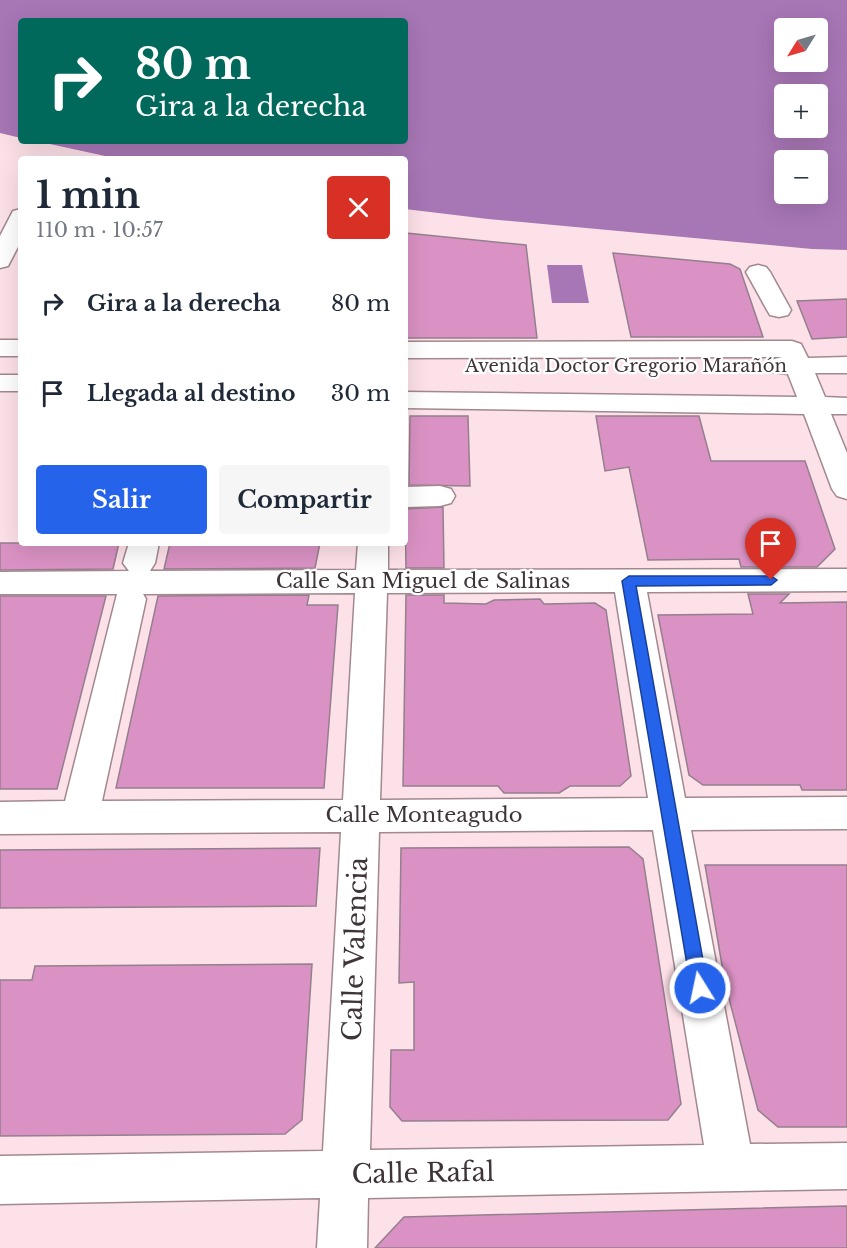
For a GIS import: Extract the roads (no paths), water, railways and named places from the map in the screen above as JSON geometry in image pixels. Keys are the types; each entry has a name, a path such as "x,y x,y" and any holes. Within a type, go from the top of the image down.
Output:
{"street":[{"path":"0,261 18,222"},
{"path":"758,272 779,310"},
{"path":"408,400 804,370 847,345"},
{"path":"0,348 18,348"},
{"path":"408,350 734,351"},
{"name":"Avenida Doctor Gregorio Marañón","path":"408,366 734,351 847,382"},
{"name":"Avenida Doctor Gregorio Marañón","path":"408,383 804,370 847,365"},
{"path":"0,367 18,367"},
{"path":"804,370 847,406"},
{"path":"804,370 847,489"},
{"path":"0,383 18,383"},
{"path":"408,497 440,496"},
{"name":"Calle Valencia","path":"342,1248 373,546"},
{"name":"Calle San Miguel de Salinas","path":"0,583 847,580"},
{"path":"629,581 731,1168"},
{"path":"80,817 130,599"},
{"name":"Calle Monteagudo","path":"0,818 847,813"},
{"name":"Calle Rafal","path":"0,1180 847,1166"}]}
